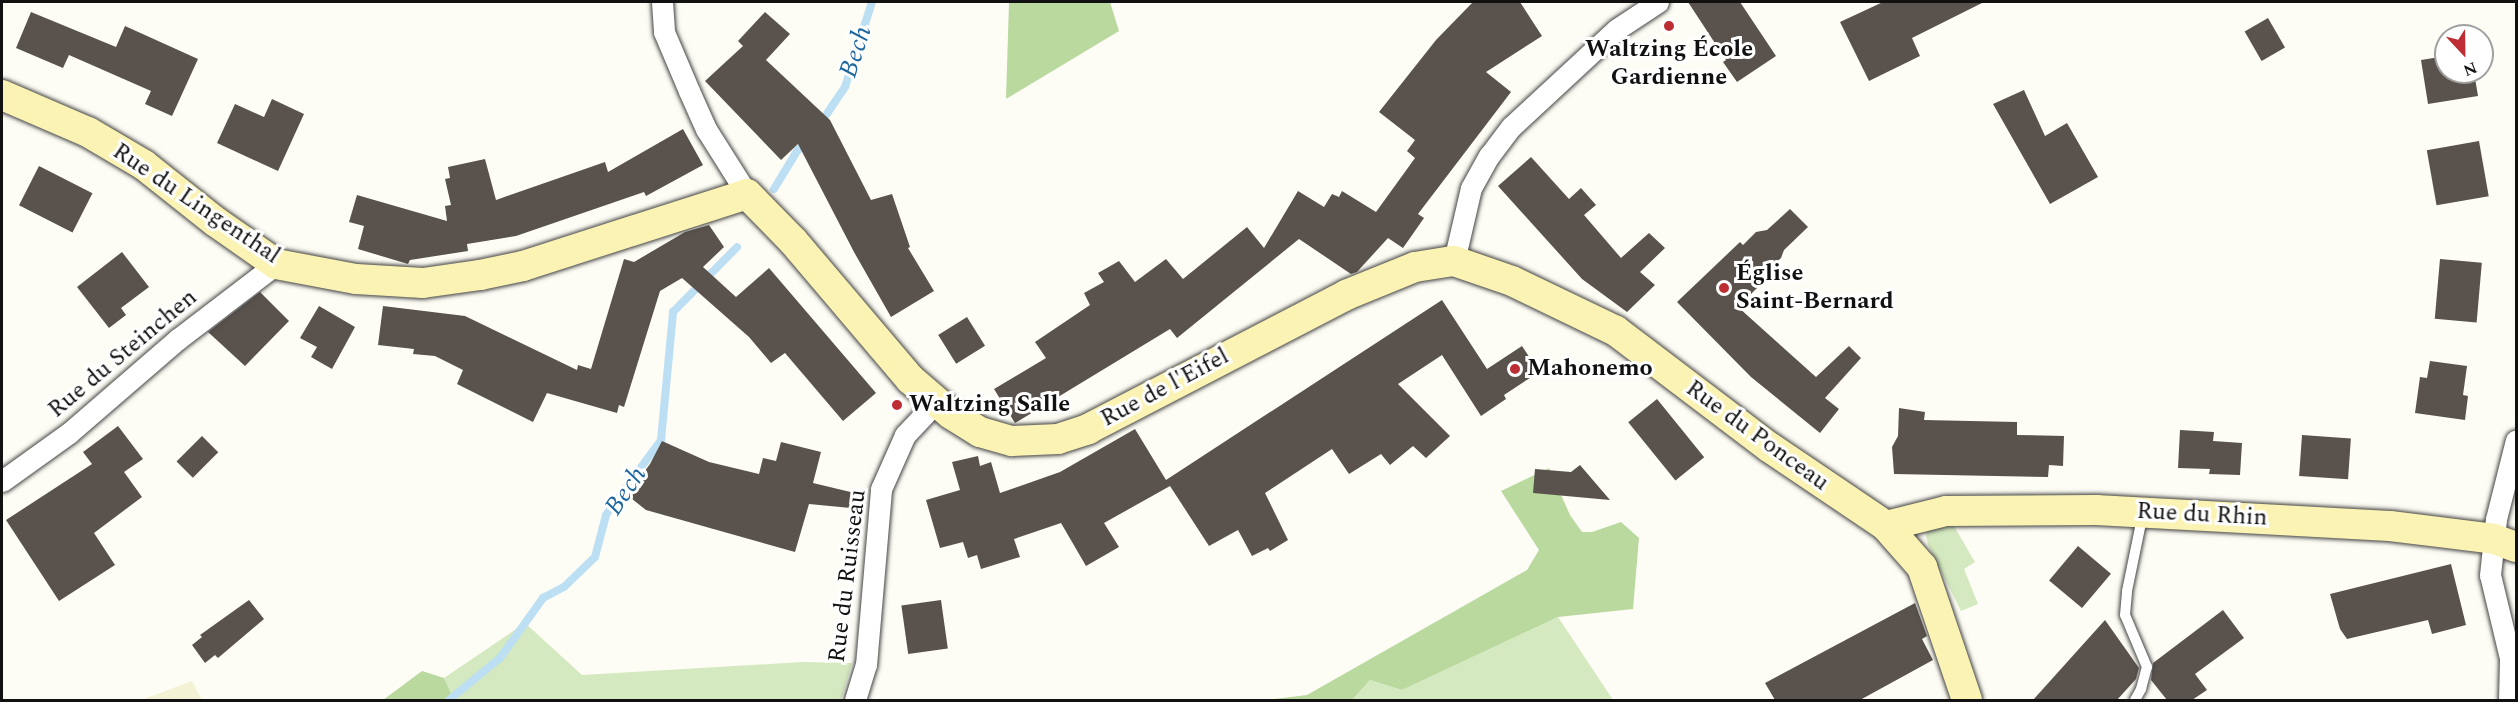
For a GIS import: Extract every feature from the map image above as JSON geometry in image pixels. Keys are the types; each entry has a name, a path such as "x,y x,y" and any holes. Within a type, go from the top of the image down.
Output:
{"street":[{"path":"662,2 664,32 689,91 706,129 747,194"},
{"path":"1454,261 1471,188 1489,156 1512,127 1617,29 1658,2"},
{"name":"Rue du Lingenthal","path":"2,95 88,132 144,165 216,222 276,264 356,279 423,283 480,276 533,263 747,194"},
{"name":"Rue de l'Eifel","path":"747,194 793,241 910,379 951,414 980,432 1012,441 1058,439 1088,429 1346,295 1415,267 1454,261"},
{"name":"Rue du Ponceau","path":"1454,261 1512,280 1616,331 1769,447 1886,526 1922,567 1967,700"},
{"name":"Rue du Steinchen","path":"2,482 69,433 178,339 276,264"},
{"name":"Rue du Ruisseau","path":"855,700 866,665 882,489 905,435 937,401"},
{"path":"2508,700 2510,658 2490,575 2505,543 2496,519 2517,440"},
{"name":"Rue du Rhin","path":"1886,526 1946,511 2096,510 2330,521 2505,543"}],"lane":[{"path":"2135,700 2142,689 2147,667 2125,615 2127,591 2143,513"}],"shaded area":[{"path":"192,681 202,700 141,700"}],"green space":[{"path":"1009,2 1110,2 1119,31 1006,99"},
{"path":"1549,468 1570,515 1582,532 1592,532 1621,522 1639,538 1633,609 1558,617 1402,690 1370,680 1352,700 1265,700 1307,695 1527,570 1539,550 1501,491"},
{"path":"1951,521 1975,562 1964,569 1978,604 1961,611 1928,545 1926,535 1930,526"},
{"path":"1558,617 1613,700 1352,700 1370,680 1402,690"},
{"path":"525,623 582,675 803,662 852,663 841,700 454,700 444,678"},
{"path":"422,671 444,678 454,700 383,700"}],"building":[{"path":"1473,2 1520,2 1542,36 1486,72 1511,92 1418,214 1424,218 1403,248 1388,238 1357,272 1351,274 1299,239 1177,338 1170,329 1015,423 994,389 1046,358 1035,342 1090,305 1084,293 1104,282 1098,273 1119,261 1135,282 1166,259 1183,279 1247,227 1264,248 1298,191 1324,207 1332,194 1339,197 1342,191 1376,212 1415,158 1407,151 1415,140 1379,112 1436,40"},
{"path":"1688,2 1740,2 1776,56 1737,82 1723,62 1726,60"},
{"path":"1883,2 1984,2 1912,38 1920,56 1869,81 1840,22"},
{"path":"31,12 116,47 125,26 198,59 172,116 145,104 151,91 69,55 63,68 16,48"},
{"path":"765,12 790,34 766,60 830,120 871,200 892,194 910,247 908,248 934,291 891,317 854,252 798,144 781,160 705,81 743,46 738,41"},
{"path":"2268,18 2285,47 2262,61 2245,32"},
{"path":"2434,58 2434,84 2476,84 2478,96 2428,104 2421,60"},
{"path":"2024,90 2045,136 2067,123 2098,177 2050,204 1993,104"},
{"path":"272,99 304,114 278,171 217,143 235,104 264,117"},
{"path":"683,129 703,165 646,196 644,192 516,236 467,244 468,251 410,260 408,264 358,249 364,226 349,222 357,195 447,221 445,206 451,205 445,179 450,178 448,167 485,159 496,200 605,162 608,172"},
{"path":"2479,141 2489,196 2437,205 2427,150"},
{"path":"1531,157 1569,199 1581,188 1596,205 1584,215 1621,258 1649,233 1665,248 1640,272 1655,285 1627,312 1582,279 1498,186"},
{"path":"39,166 92,193 72,232 19,205"},
{"path":"1790,209 1808,227 1784,250 1781,258 1767,271 1771,274 1738,307 1816,377 1849,346 1861,358 1825,398 1839,409 1820,433 1751,377 1677,302 1740,242 1743,245 1756,232 1767,230"},
{"path":"709,225 724,247 703,267 736,297 769,268 876,393 843,421 785,353 771,363 749,337 682,278 660,291 624,407 619,405 617,413 547,393 533,422 457,384 463,370 435,356 413,354 414,349 378,345 383,306 465,316 577,370 578,365 591,369 624,259 634,262 685,232"},
{"path":"122,252 149,287 121,308 126,315 109,328 77,287"},
{"path":"2440,259 2482,263 2477,322 2435,319"},
{"path":"260,292 289,321 245,366 208,332"},
{"path":"1442,300 1487,369 1522,346 1539,372 1504,395 1506,399 1481,416 1442,355 1398,384 1450,436 1426,458 1413,446 1390,465 1381,454 1349,474 1332,449 1265,493 1288,540 1270,551 1268,548 1252,556 1238,530 1209,546 1170,486 1104,523 1119,547 1086,566 1061,523 1014,539 1020,557 981,569 977,555 968,558 963,542 940,548 926,500 960,490 952,462 978,456 980,466 991,462 1000,493 1060,472 1135,429 1166,480"},
{"path":"319,306 355,327 332,369 311,357 317,347 300,338"},
{"path":"967,317 985,346 956,364 938,335"},
{"path":"2430,361 2467,366 2463,395 2468,396 2465,420 2415,413 2420,377 2427,378"},
{"path":"1657,399 1704,457 1675,481 1628,422"},
{"path":"1899,408 1925,412 1924,420 2017,422 2017,435 2064,436 2063,466 2049,465 2048,477 1894,474 1892,447 1898,436"},
{"path":"118,426 143,459 124,472 142,497 94,533 115,565 59,601 6,520 92,464 83,452"},
{"path":"2180,430 2214,432 2213,441 2242,443 2240,475 2209,474 2210,469 2178,468"},
{"path":"2302,435 2351,438 2348,479 2299,476"},
{"path":"202,436 218,452 193,478 177,461"},
{"path":"662,441 709,462 759,474 763,458 776,461 781,442 821,452 813,483 863,495 861,509 809,504 795,552 646,510 627,495 650,464"},
{"path":"1580,465 1610,500 1533,493 1535,469 1571,472"},
{"path":"2078,546 2111,574 2082,608 2049,580"},
{"path":"2451,564 2466,625 2432,634 2428,620 2347,639 2340,629 2330,594"},
{"path":"249,600 264,619 218,658 215,655 205,663 192,645 202,637 200,635"},
{"path":"941,600 948,649 908,654 901,606"},
{"path":"1915,603 1927,636 1922,639 1933,660 1860,700 1775,700 1765,683"},
{"path":"2223,610 2244,638 2195,674 2207,690 2192,700 2167,700 2151,680 2153,663"},
{"path":"2105,620 2139,668 2136,679 2117,700 2033,700"}],"waterway":[{"name":"Bech","path":"820,124 845,87 872,2"},
{"name":"Bech","path":"774,189 797,151 807,142"},
{"name":"Bech","path":"449,700 500,658 543,598 564,587 595,557 606,515 661,440 673,312 737,247"}],"place":[{"name":"Waltzing École Gardienne","path":"1669,26"},
{"name":"Église Saint-Bernard","path":"1724,288"},
{"name":"Mahonemo","path":"1515,369"},
{"name":"Waltzing Salle","path":"897,405"}]}
